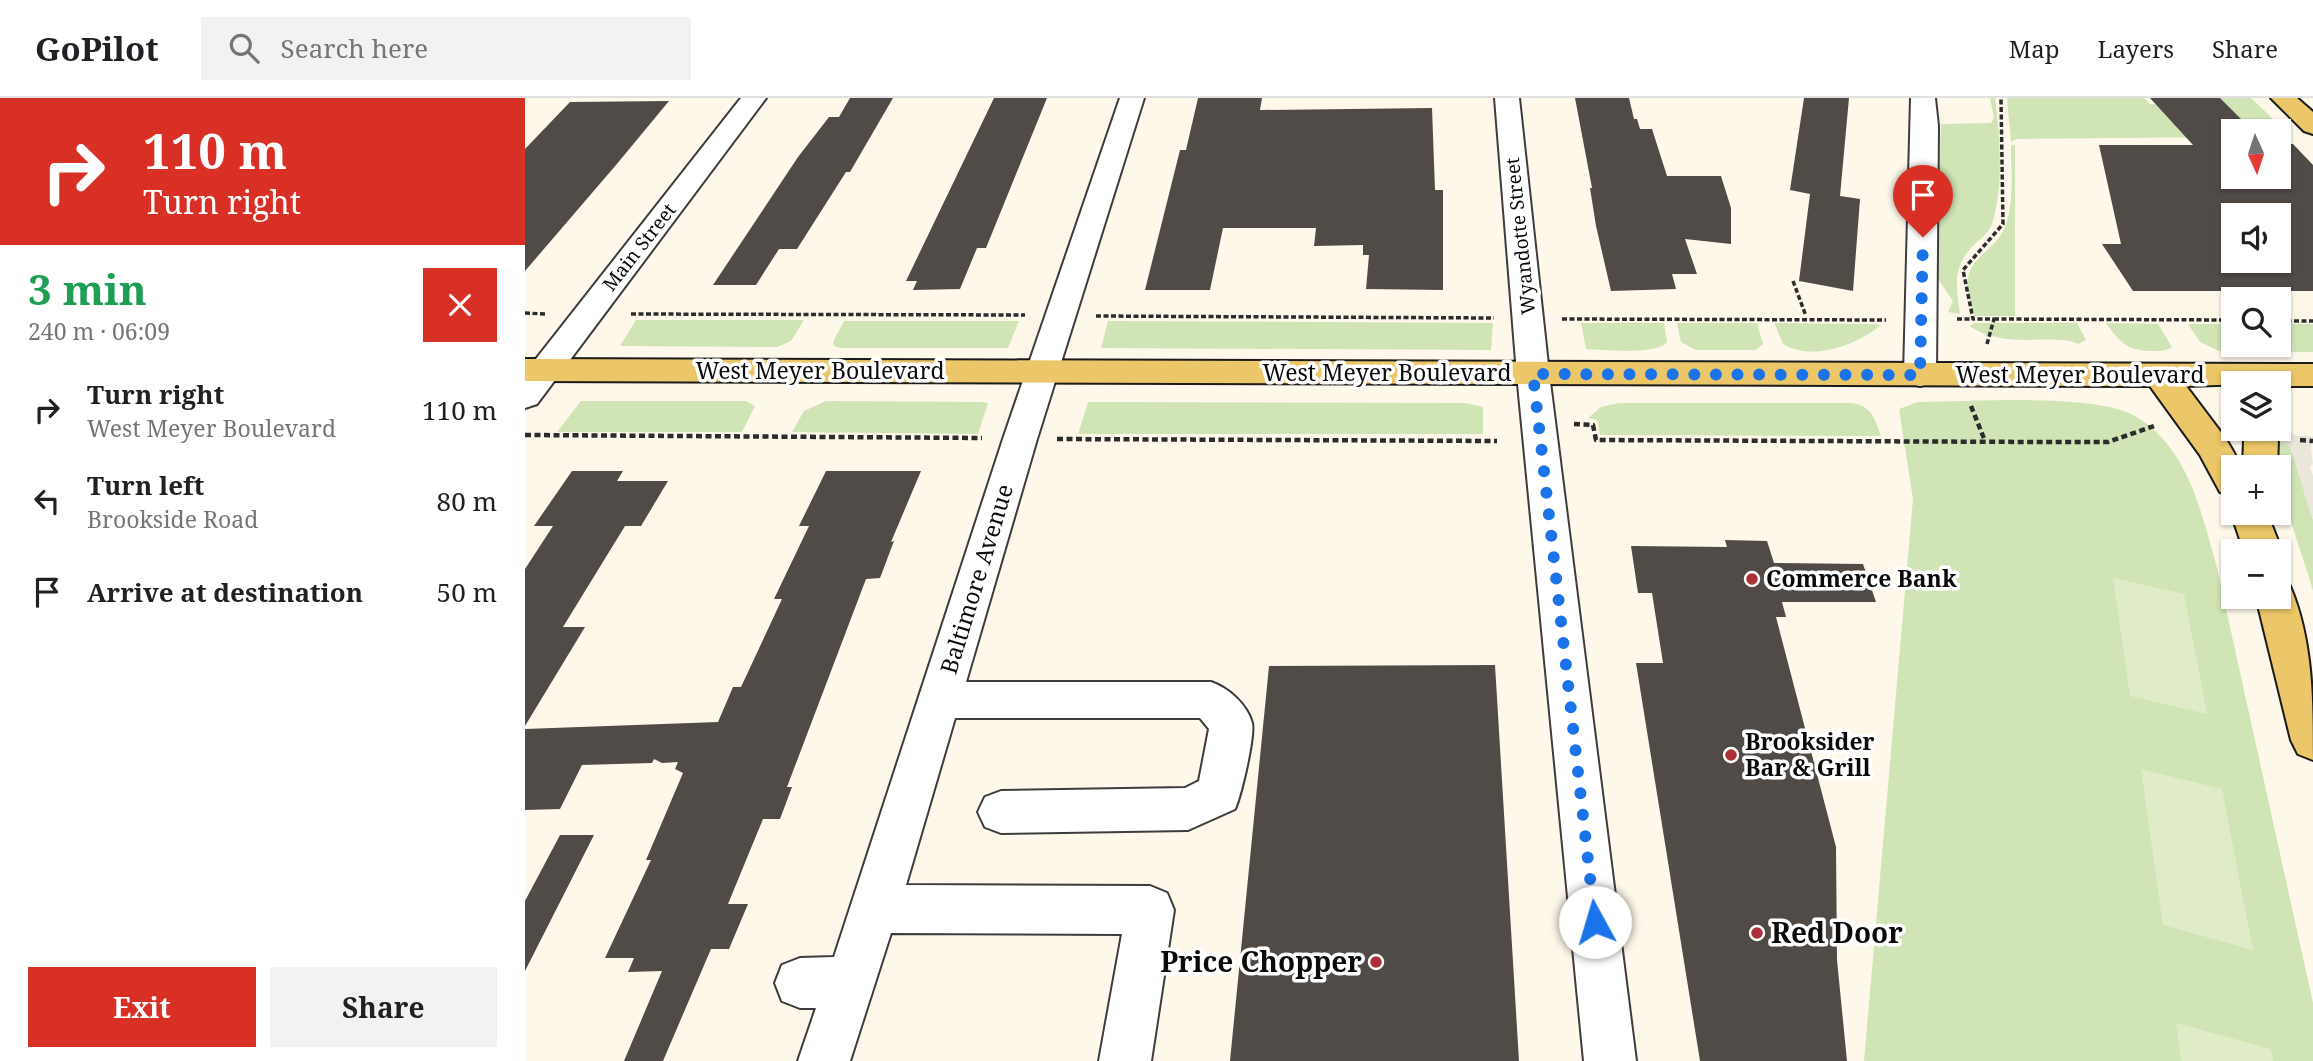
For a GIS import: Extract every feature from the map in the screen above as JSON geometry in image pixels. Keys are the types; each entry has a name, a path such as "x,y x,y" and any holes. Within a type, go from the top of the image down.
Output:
{"main road":[{"path":"2283,98 2313,125"},
{"name":"West Meyer Boulevard","path":"535,370 2313,375"},
{"path":"2160,375 2221,461"},
{"path":"2291,396 2313,384"},
{"path":"2279,609 2313,740"}],"street":[{"name":"Main Street","path":"525,396 535,370 754,98"},
{"name":"Baltimore Avenue","path":"824,1061 875,909 1132,98"},
{"name":"Wyandotte Street","path":"1507,98 1533,374 1610,1061"},
{"path":"1920,375 1925,126 1923,98"},
{"path":"939,701 1211,700 1231,725 1219,794 1188,809 1001,812"},
{"path":"875,909 1150,911 1125,1061"},
{"path":"800,982 851,982"}],"path":[{"path":"1973,319 1963,270 1969,259 1993,238 2003,224 2001,98"},
{"path":"1793,281 1806,316"},
{"path":"625,314 1883,320"},
{"path":"1959,318 2221,320"},
{"path":"1989,335 1994,319"},
{"path":"2291,321 2313,321"},
{"path":"1971,405 1985,441"},
{"path":"1584,424 1594,425 1596,440 2108,442 2139,434 2149,425"}],"green space":[{"path":"1990,98 1995,98 1999,145 2000,177 1996,209 1989,230 1968,252 1959,268 1957,285 1960,314 1948,312 1953,301 1934,273 1941,124 1991,123 1994,118"},
{"path":"2007,98 2144,98 2150,104 2156,104 2182,132 2221,136 2016,139 2011,142"},
{"path":"2220,98 2251,98 2273,119 2240,119"},
{"path":"2011,145 2015,145 2015,316 1975,316 1968,280 1971,269 2002,234 2007,221 2011,193"},
{"path":"636,320 804,320 791,341 777,347 620,346"},
{"path":"844,321 1019,321 1008,348 841,348 834,346 833,342"},
{"path":"1108,321 1493,323 1491,350 1101,348"},
{"path":"1581,323 1664,323 1667,342 1653,349 1642,350 1586,349"},
{"path":"1677,323 1757,323 1763,344 1756,350 1696,350 1681,342"},
{"path":"1774,323 1881,325 1847,345 1807,351 1783,344"},
{"path":"1975,323 2077,323 2086,340 2078,344 2057,340 1999,338 1969,326"},
{"path":"2106,323 2158,324 2172,347 2158,351 2134,349 2119,340"},
{"path":"2188,324 2221,324 2221,351 2200,342"},
{"path":"2291,324 2313,324 2313,352 2291,352"},
{"path":"1997,400 2058,401 2111,407 2131,414 2148,425 2163,438 2180,463 2199,507 2217,568 2221,586 2221,609 2226,609 2313,1003 2313,1061 1864,1061 1913,499 1899,409 1918,402"},
{"path":"581,401 746,401 755,406 742,432 557,432"},
{"path":"826,401 988,403 978,434 792,432 804,411"},
{"path":"1088,402 1465,403 1483,407 1483,434 1078,434"},
{"path":"1619,403 1852,403 1868,410 1881,436 1600,435 1597,420 1588,418 1601,407"},
{"path":"2278,442 2290,446 2313,520 2313,591 2291,522 2291,455 2278,455"},
{"path":"2113,578 2184,594 2207,714 2130,696"},
{"path":"2141,769 2222,789 2253,950 2163,925"},
{"path":"2176,1023 2271,1049 2273,1061 2181,1061"}],"shaded area":[{"path":"2291,434 2313,436 2313,464 2310,466 2313,476 2313,520 2290,446 2278,442 2291,441"}],"building":[{"path":"850,98 893,98 850,172 846,172 797,249 779,249 756,285 713,285 798,157 829,117 839,117"},
{"path":"994,98 1047,98 986,248 977,248 960,289 913,290 917,281 906,281"},
{"path":"1198,98 1262,98 1260,110 1432,108 1435,190 1443,190 1443,290 1366,289 1369,255 1363,255 1363,245 1314,246 1316,228 1223,228 1210,290 1145,290 1180,150 1186,150"},
{"path":"1575,98 1629,98 1634,119 1637,119 1640,129 1652,129 1667,176 1721,176 1731,208 1731,244 1685,239 1697,274 1672,274 1676,289 1611,291 1596,226 1592,188"},
{"path":"1804,98 1849,98 1840,196 1860,199 1853,291 1799,281 1810,194 1790,190"},
{"path":"2150,98 2220,98 2241,119 2221,119 2221,189 2291,189 2293,144 2313,165 2313,291 2291,291 2291,287 2221,287 2221,291 2133,291 2102,244 2121,244 2099,145 2193,145"},
{"path":"669,101 525,271 525,149 570,102"},
{"path":"572,471 623,471 617,481 668,481 641,526 625,526 563,627 585,627 525,726 525,569 553,526 534,526"},
{"path":"826,471 921,471 891,542 894,541 880,578 866,579 787,787 792,787 780,819 763,819 728,904 748,904 729,949 711,949 663,1061 624,1061 662,971 628,972 634,958 605,958 651,860 646,860 683,773 675,769 678,762 662,763 654,759 652,763 582,765 560,809 525,810 525,729 718,722 733,687 741,687 782,599 774,599 809,526 799,526"},
{"path":"1725,540 1767,541 1774,563 1863,564 1876,602 1782,602 1786,617 1776,617 1836,847 1837,960 1847,1061 1700,1061 1636,663 1663,663 1652,593 1638,593 1631,546 1727,547"},
{"name":"Price Chopper","path":"1495,665 1519,1061 1230,1061 1269,666"},
{"path":"560,835 594,835 525,971 525,901"}],"place":[{"name":"Commerce Bank","path":"1752,579"},
{"name":"Brooksider Bar & Grill","path":"1731,755"},
{"name":"Red Door","path":"1757,933"},
{"name":"Price Chopper","path":"1376,962"}],"route":[{"path":"1595,922 1533,374 1920,375 1923,237"}]}
